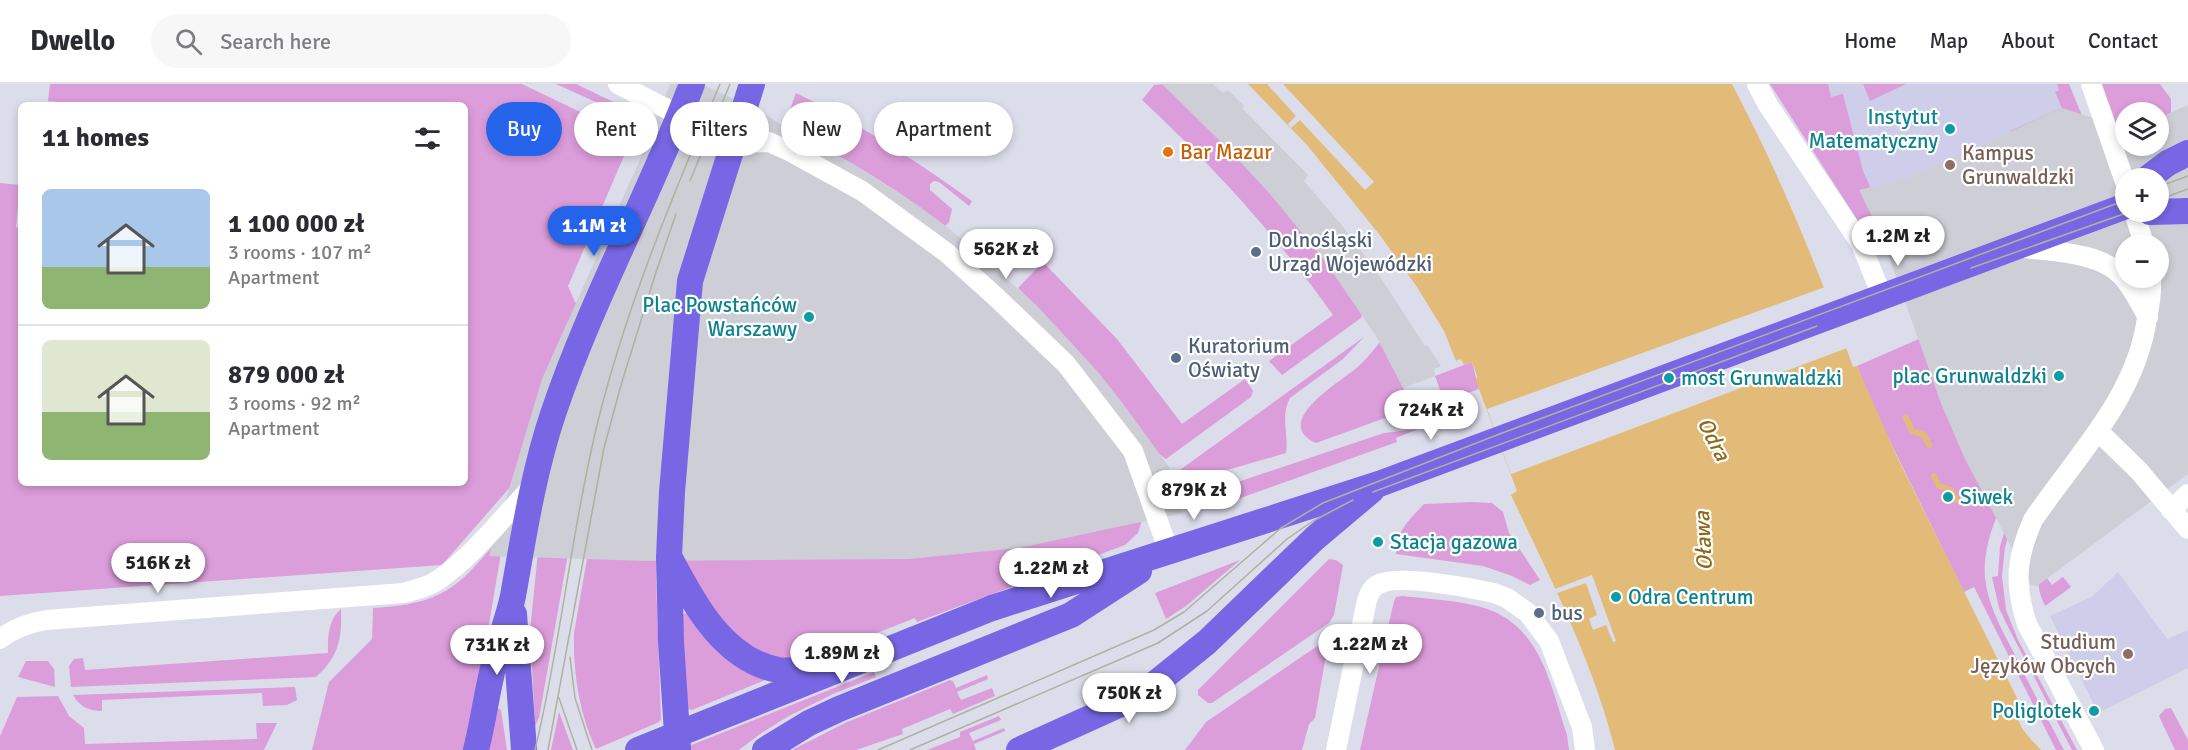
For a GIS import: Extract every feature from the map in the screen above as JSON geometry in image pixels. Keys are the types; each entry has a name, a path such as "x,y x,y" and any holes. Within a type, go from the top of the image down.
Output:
{"main road":[{"path":"685,102 692,84"},
{"path":"747,102 752,84"},
{"path":"476,750 496,654 512,599 532,487 565,381 670,138"},
{"path":"2161,168 2188,153"},
{"path":"677,742 670,642 669,557 672,492 690,281 729,156"},
{"path":"638,750 677,742 855,662 992,608 1379,484 2115,210"},
{"path":"2169,212 2188,211"},
{"path":"1019,750 1121,704 1156,683 1207,642 1314,538 1379,484"},
{"path":"765,750 809,723 1071,615 1169,552"},
{"path":"669,557 693,602 705,619 731,646 748,658 763,665 786,670 855,662"},
{"path":"512,599 524,750"}],"street":[{"path":"618,84 670,110"},
{"path":"1757,84 1861,244 1882,296"},
{"path":"2091,84 2120,168"},
{"path":"769,142 862,191 947,253 1066,364 1133,451 1169,552"},
{"path":"2014,247 2089,257 2109,265 2126,280 2148,317"},
{"path":"2094,750 2027,624 2022,607 2018,571 2021,552 2032,520 2098,431 2134,371 2145,335 2152,288"},
{"path":"2098,431 2139,471 2188,529"},
{"path":"0,639 10,630 46,620 393,594 421,589 438,581 473,551 532,487"},
{"path":"2171,510 2188,494"},
{"path":"1336,750 1364,612 1372,590 1377,585 1395,580 1478,590 1507,598 1528,613 1549,640 1582,727 1585,750"}],"shaded area":[{"path":"50,84 522,84 559,102 486,102 486,156 562,156 562,103 574,109 574,156 624,156 568,286 575,302 579,305 512,485 442,565 0,596 0,183 18,185 16,227 18,227 18,486 468,486 468,102 48,101"},
{"path":"556,84 576,84 614,102 596,102"},
{"name":"Plac Powstańców Warszawy","path":"670,84 702,84 740,102 670,102 670,156 769,156 769,117 781,124 781,156 838,156 916,204 951,230 1036,305 1098,372 1169,467 1183,513 1019,548 909,559 646,561 489,556 542,379 642,156 658,156 658,114"},
{"path":"1162,84 1218,138 1271,195 1305,235 1362,314 1361,318 1282,375 1269,361 1333,315 1267,230 1194,150 1142,100 1154,85"},
{"path":"1162,84 1213,84 1223,93 1228,90 1244,106 1243,109 1308,175 1304,181 1375,269 1425,346 1427,345 1441,366 1434,369 1435,376 1403,388 1376,336 1324,260 1266,189"},
{"name":"Kampus Grunwaldzki","path":"1770,84 2069,84 2082,115 1882,237 1871,241"},
{"path":"1770,84 1828,84 1831,97 1843,94 1863,171 1885,220 1882,237 1871,241"},
{"path":"1863,84 1906,84 1870,101"},
{"path":"2057,84 2069,84 2082,116 2019,151 2010,131 2062,108 2055,92 2059,90"},
{"path":"2102,84 2160,84 2171,99 2171,113 2169,114 2169,102 2115,102 2115,120"},
{"path":"796,93 813,102 793,102"},
{"name":"plac Grunwaldzki","path":"2188,105 2188,474 2037,586 2031,585 1965,459 1942,406 1882,237 1859,190 1907,178 2062,108 2115,125 2115,156 2169,156 2169,114"},
{"path":"862,129 874,136 874,156 906,156 972,201 969,206 939,182 934,181 930,184 930,190 952,209 949,222 945,226 839,156 862,156"},
{"path":"1043,262 1117,339 1182,424 1245,379 1253,391 1251,397 1166,459 1159,454 1075,347 1018,288"},
{"path":"1364,337 1343,359 1290,398 1285,418 1286,453 1217,473 1177,472"},
{"path":"1921,338 1999,511 1990,535 1985,561 1985,578 1992,607 2064,750 2056,750 1974,587 1964,592 1878,417 1857,366"},
{"path":"1380,342 1406,395 1407,410 1316,443 1304,435 1301,425 1304,415 1312,404 1358,367"},
{"path":"1472,362 1479,389 1450,399 1443,398 1435,376"},
{"path":"1418,429 1396,438 1397,442 1218,506 1212,503 1204,508 1189,505 1190,498 1384,433"},
{"path":"660,458 656,581 661,720 596,749 581,707 574,648 574,633 592,530"},
{"path":"583,469 539,718 535,726 530,631 542,512"},
{"path":"1492,503 1503,512 1509,533 1540,580 1530,585 1483,566 1396,554 1401,532 1424,504"},
{"path":"1142,520 1138,533 1125,545 917,622 915,618 859,640 860,645 826,658 781,662 736,639 691,580 680,541"},
{"path":"2005,530 2010,532 2005,547 2002,576 2006,610 2018,640 2077,750 2072,750 1999,608 1992,577 1998,576 2000,546"},
{"path":"504,535 484,654 464,750 312,750 329,682 372,639 373,608 403,605 429,599 441,593 464,577"},
{"path":"1329,559 1336,560 1343,565 1334,615 1329,623 1212,703 1208,703 1198,695 1198,690"},
{"path":"1240,560 1186,606 1166,619 1155,593"},
{"path":"2042,571 2052,585 2063,577 2071,587 2045,606 2039,588"},
{"name":"Studium Języków Obcych","path":"2118,572 2167,639 2188,630 2188,668 2098,713 2050,616 2093,596"},
{"path":"1396,597 1452,601 1481,607 1501,615 1517,627 1540,658 1567,735 1569,750 1360,750 1394,601"},
{"path":"341,609 338,646 330,662 316,677 71,687 69,666 74,659 83,658 85,670 328,653 331,624"},
{"path":"687,613 766,679 692,710 688,709 681,615"},
{"path":"1329,638 1315,718 1309,724 1302,750 1185,750 1206,722"},
{"path":"26,661 48,661 54,669 55,687 18,677"},
{"path":"874,672 876,677 833,694 789,716 739,750 690,750 689,746"},
{"path":"987,675 988,679 957,692 961,700 992,688 995,696 953,714 950,709 902,729 903,734 856,750 792,750 845,723 950,680 956,688"},
{"path":"295,687 297,700 287,705 263,706 262,693 102,700 102,711 97,711 82,705 73,695"},
{"path":"58,696 69,716 84,728 85,744 257,739 256,723 277,723 264,750 0,750 0,736 17,697"},
{"path":"497,708 501,710 507,750 487,750"},
{"path":"2171,708 2188,740 2188,750 2175,750 2159,716 2165,709"},
{"path":"559,712 573,750 551,750"},
{"path":"999,716 1001,720 969,733 973,741 1004,728 1005,731 974,744 976,750 927,750 960,737 960,732"}],"water":[{"path":"1248,84 1732,84 1798,223 1853,367 1857,366 1897,457 2019,702 2018,717 2022,729 2041,750 1615,750 1583,652 1511,495 1517,491 1476,381 1477,376 1472,362 1464,365 1461,359 1456,361 1444,331 1417,287 1379,234 1307,145"}],"pier":[{"path":"1267,84 1283,84 1374,182 1365,190 1300,120 1291,128 1288,124 1296,116"},
{"name":"most Grunwaldzki","path":"1825,287 1847,348 1511,474 1487,409"},
{"path":"1592,575 1616,641 1613,642 1606,625 1593,630 1589,619 1597,615 1586,583 1557,593 1555,589"}],"waterway":[{"path":"1906,418 1912,431 1924,435 1929,445"},
{"path":"1934,476 1939,486 1951,490 1956,500"}],"tram line":[{"path":"535,750 552,669 588,465 609,381 652,252 720,84"},
{"path":"690,181 730,84"},
{"path":"2169,183 2188,176"},
{"path":"2169,196 2188,189"},
{"path":"878,750 1154,630 1184,612 1281,528 1323,503 1497,435 2115,204"},
{"path":"548,750 604,448 621,385 676,214"},
{"path":"1971,268 2115,217"},
{"path":"1373,492 1817,326"},
{"path":"910,750 1158,643 1207,611 1287,539 1313,521 1353,500"},
{"path":"570,657 575,698 592,750"},
{"path":"559,698 577,750"}],"place":[{"name":"Instytut Matematyczny","path":"1950,129"},
{"name":"Bar Mazur","path":"1168,152"},
{"name":"Kampus Grunwaldzki","path":"1950,165"},
{"name":"Dolnośląski Urząd Wojewódzki","path":"1256,252"},
{"name":"Plac Powstańców Warszawy","path":"809,317"},
{"name":"Kuratorium Oświaty","path":"1176,358"},
{"name":"plac Grunwaldzki","path":"2059,376"},
{"name":"most Grunwaldzki","path":"1669,378"},
{"name":"Siwek","path":"1948,497"},
{"name":"Stacja gazowa","path":"1378,542"},
{"name":"Odra Centrum","path":"1616,597"},
{"name":"bus","path":"1539,613"},
{"name":"Studium Języków Obcych","path":"2128,654"},
{"name":"Poliglotek","path":"2094,711"}],"water label":[{"name":"Odra","path":"1714,439"},
{"name":"Oława","path":"1703,541"}]}
